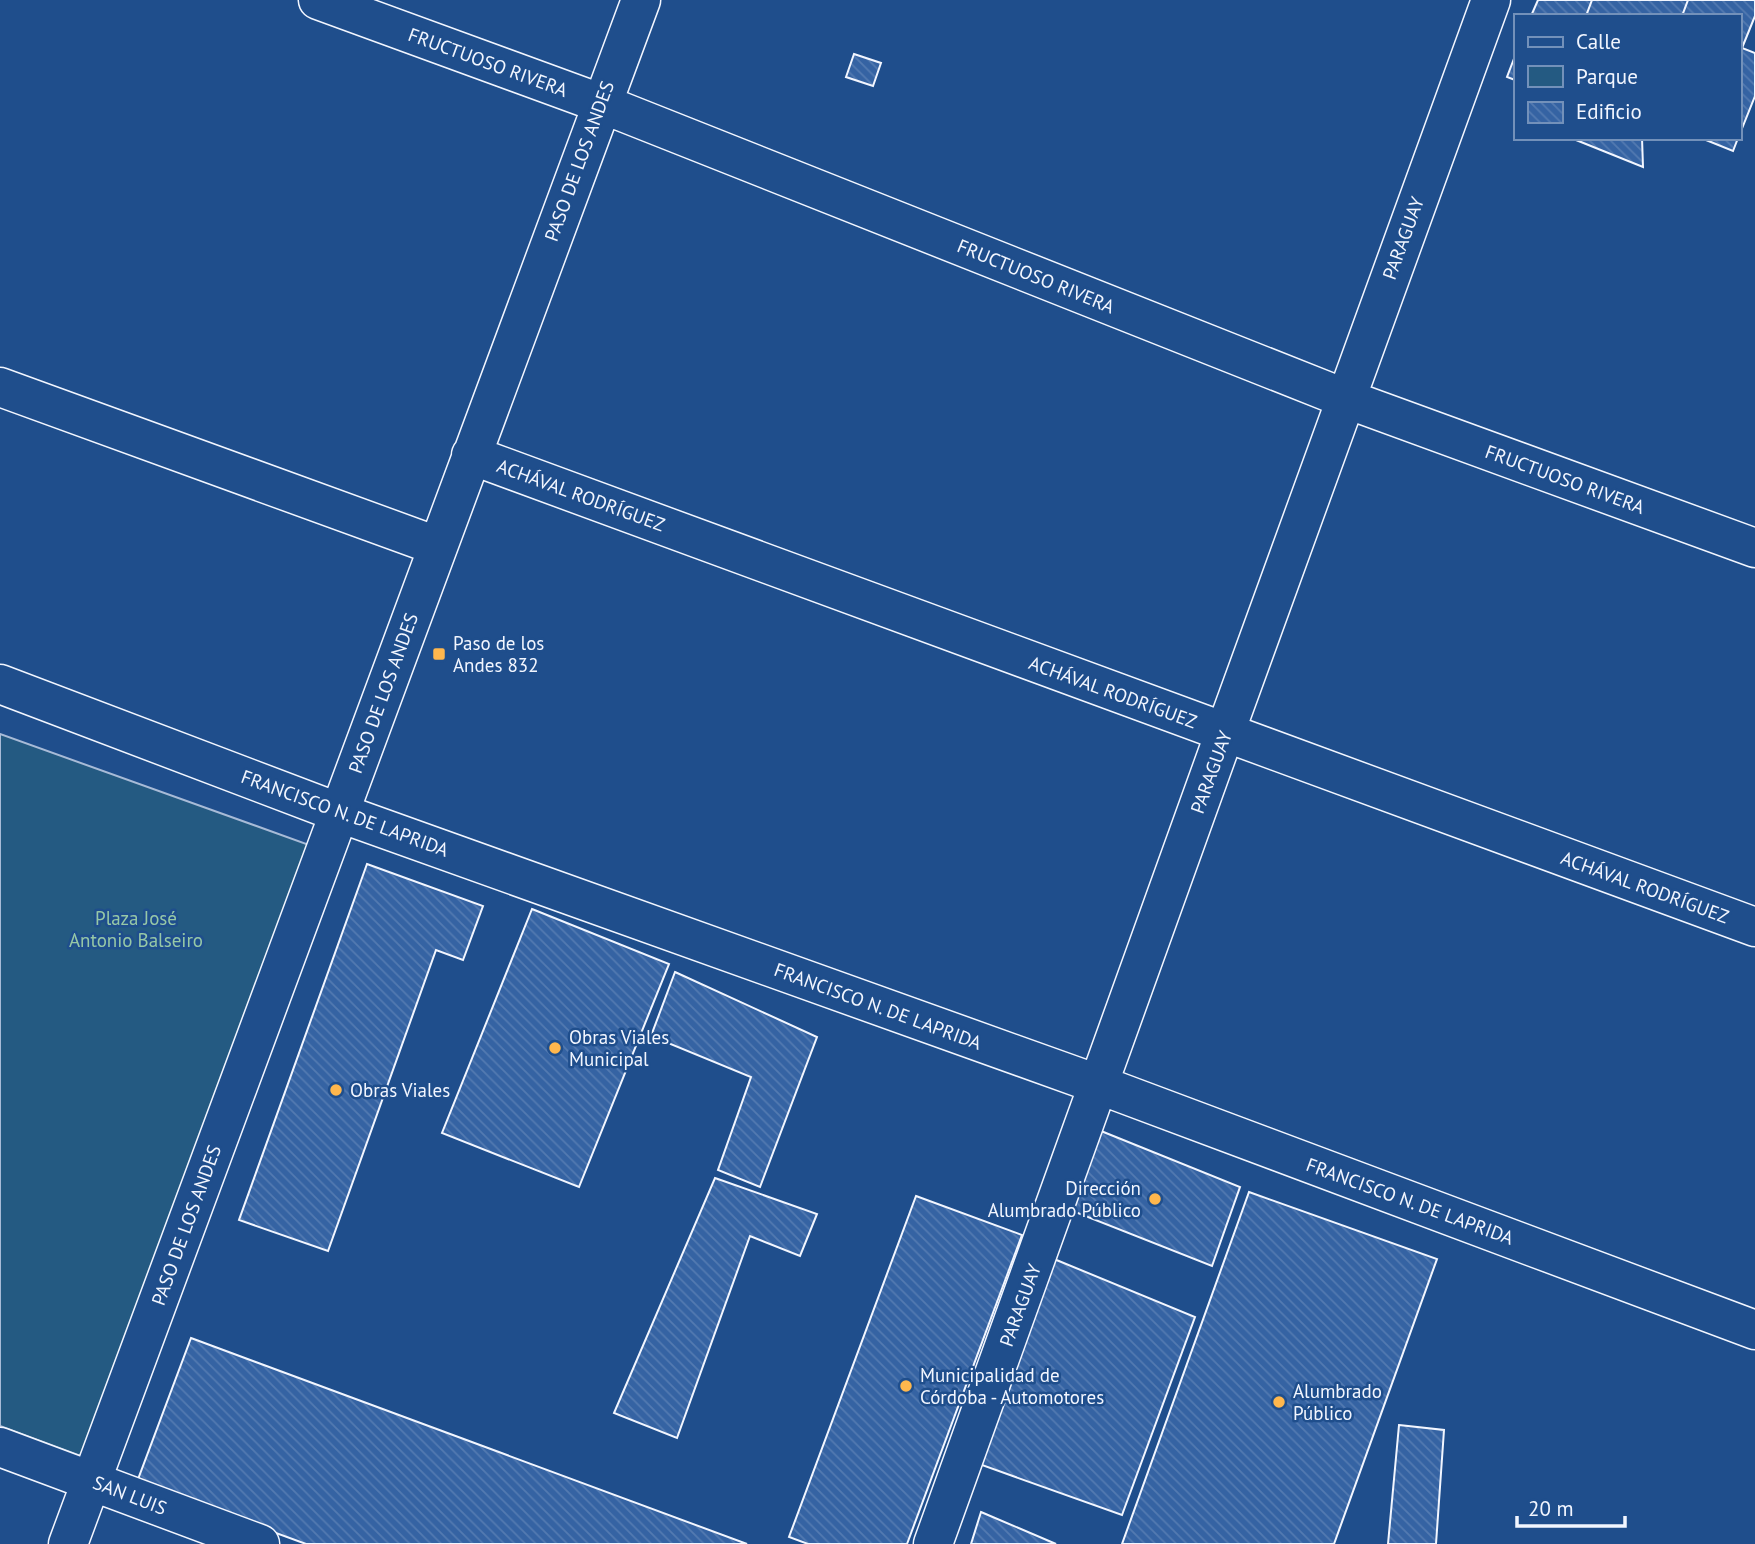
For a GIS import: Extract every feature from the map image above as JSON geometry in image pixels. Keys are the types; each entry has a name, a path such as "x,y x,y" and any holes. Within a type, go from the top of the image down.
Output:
{"street":[{"name":"FRUCTUOSO RIVERA","path":"318,0 600,103 1344,398 1755,548"},
{"name":"PASO DE LOS ANDES","path":"68,1544 640,0"},
{"name":"PARAGUAY","path":"933,1544 1100,1085 1344,398 1491,0"},
{"path":"0,387 437,546"},
{"name":"ACHÁVAL RODRÍGUEZ","path":"471,454 1755,927"},
{"name":"FRANCISCO N. DE LAPRIDA","path":"0,684 340,813 1100,1085 1755,1330"},
{"name":"SAN LUIS","path":"0,1447 260,1544"}],"green space":[{"name":"Plaza José Antonio Balseiro","path":"0,734 312,846 86,1458 0,1426"}],"building":[{"path":"1538,0 1592,0 1587,14 1532,14"},
{"path":"1592,0 1688,0 1683,14 1587,14"},
{"path":"1688,0 1755,0 1755,16 1742,48 1755,53 1755,96 1741,131 1741,14 1683,14"},
{"path":"854,54 881,63 873,86 846,77"},
{"path":"1514,59 1514,80 1507,77"},
{"path":"1576,140 1642,140 1643,167"},
{"path":"1706,140 1737,140 1733,151"},
{"name":"Obras Viales","path":"367,864 483,906 463,960 436,950 328,1251 239,1220"},
{"name":"Obras Viales Municipal","path":"532,909 669,964 579,1187 442,1133"},
{"path":"675,972 817,1037 760,1187 718,1170 751,1077 651,1036"},
{"name":"Dirección Alumbrado Público","path":"1101,1131 1240,1187 1212,1266 1070,1210"},
{"path":"715,1178 817,1214 800,1256 750,1236 677,1438 614,1413"},
{"name":"Alumbrado Público","path":"1249,1192 1437,1259 1334,1544 1122,1544"},
{"name":"Municipalidad de Córdoba - Automotores","path":"916,1196 1022,1235 907,1544 808,1544 789,1537"},
{"path":"1054,1259 1195,1317 1122,1515 979,1464"},
{"path":"191,1338 747,1544 306,1544 137,1482"},
{"path":"1399,1425 1444,1430 1436,1544 1388,1544"},
{"path":"981,1512 1056,1544 971,1544"}],"place":[{"name":"Paso de los Andes 832","path":"439,654"},
{"name":"Obras Viales Municipal","path":"555,1048"},
{"name":"Obras Viales","path":"336,1090"},
{"name":"Dirección Alumbrado Público","path":"1155,1199"},
{"name":"Municipalidad de Córdoba - Automotores","path":"906,1386"},
{"name":"Alumbrado Público","path":"1279,1402"}]}
